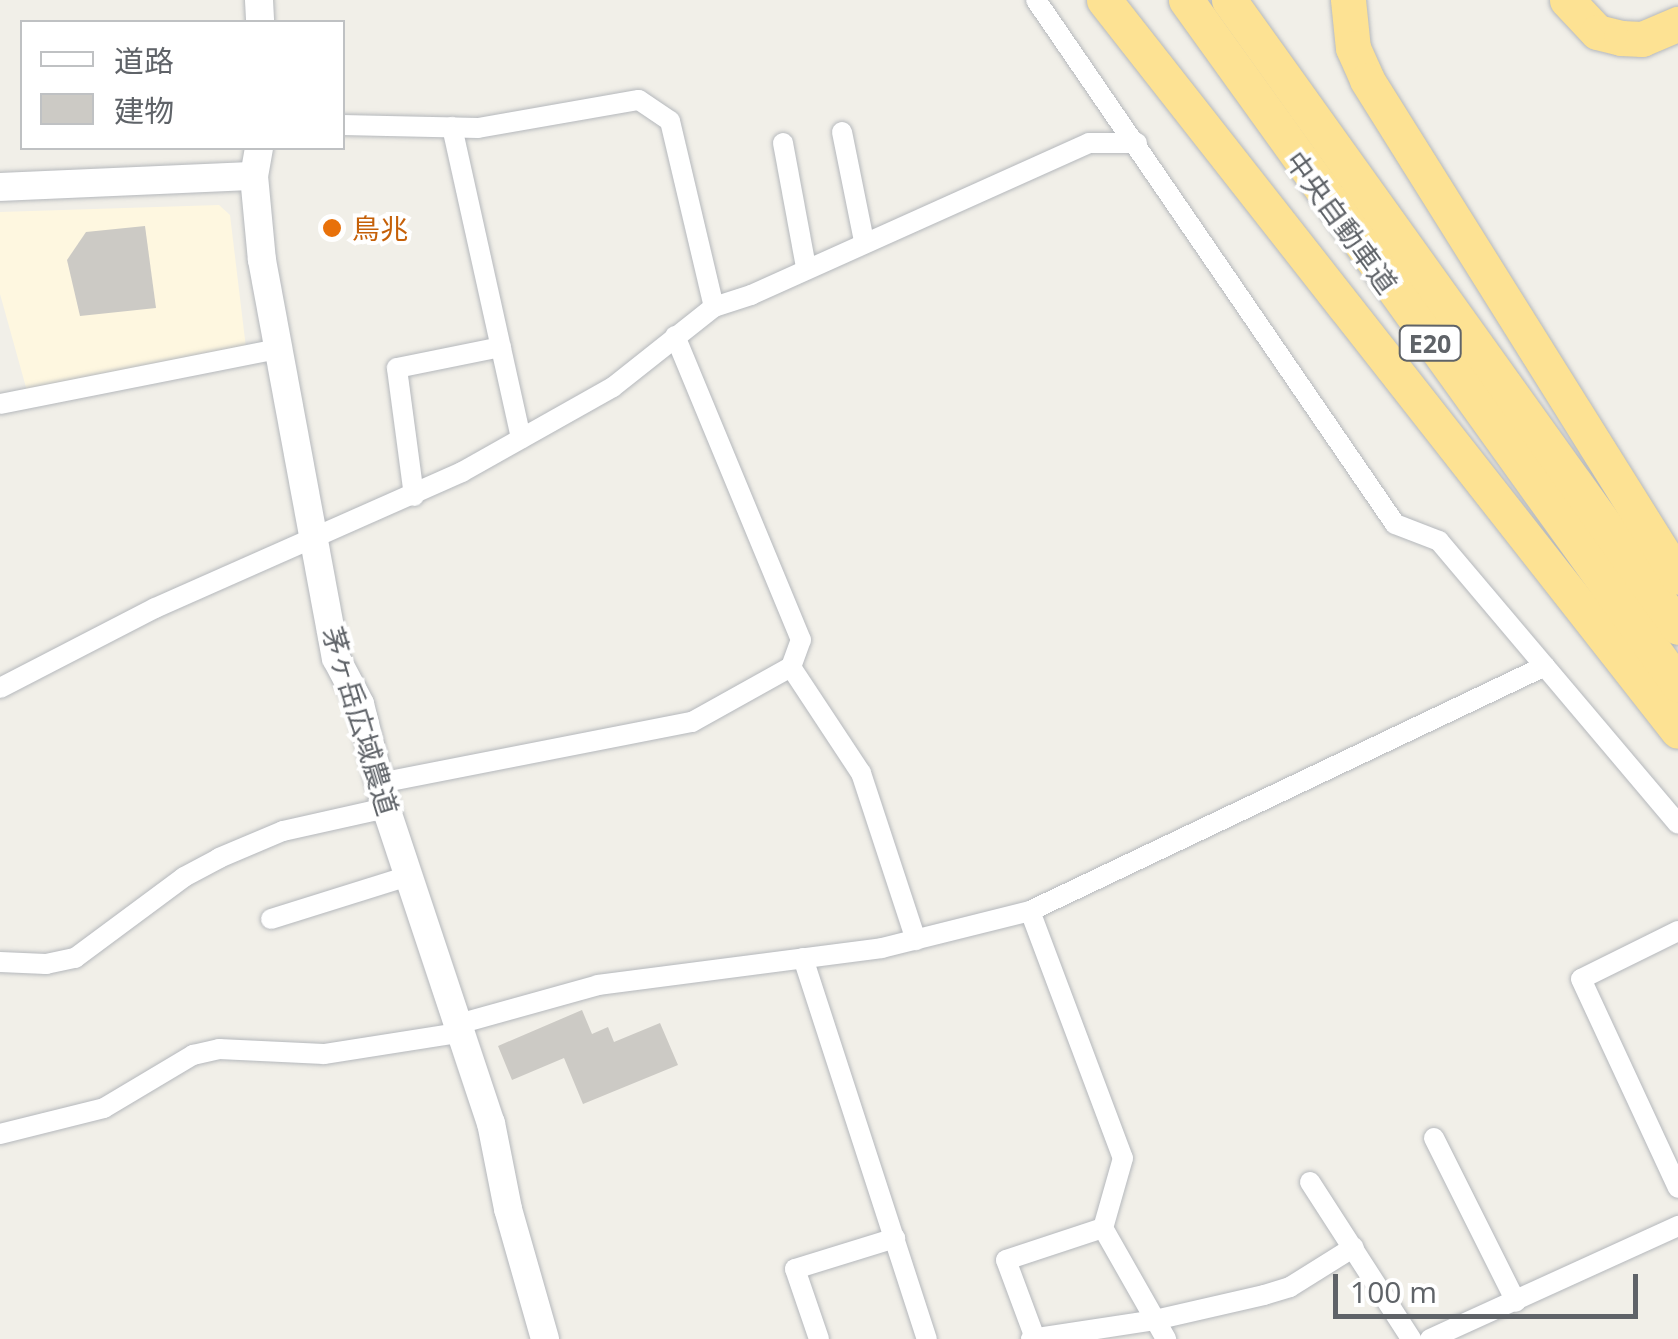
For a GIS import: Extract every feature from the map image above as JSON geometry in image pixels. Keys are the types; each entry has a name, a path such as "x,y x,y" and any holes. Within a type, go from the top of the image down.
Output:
{"highway":[{"path":"1104,0 1678,731"},
{"name":"中央自動車道","path":"1186,0 1678,684"},
{"name":"中央自動車道","path":"1229,0 1678,628"},
{"path":"1348,0 1353,48 1367,80 1678,577"},
{"path":"1567,0 1597,32 1621,38 1642,38 1678,24"}],"street":[{"path":"1036,0 1395,524 1440,540 1678,824"},
{"path":"345,125 478,128 639,100 670,121 714,306"},
{"path":"452,127 521,438"},
{"path":"842,132 864,241"},
{"path":"783,143 806,267"},
{"path":"0,688 156,608 314,536 414,496 612,386 714,306 751,295 1088,143 1137,143"},
{"name":"茅ヶ岳広域農道","path":"259,150 254,176 277,349 336,658 360,704 408,876 456,1029 491,1123 508,1209 545,1339"},
{"path":"0,187 254,176"},
{"path":"0,962 46,964 76,958 184,877 283,831 383,795 692,722 791,668 801,640 675,336"},
{"path":"414,496 397,368 501,347"},
{"path":"0,404 277,349"},
{"path":"0,1134 104,1108 193,1055 219,1049 324,1054 456,1029 598,986 916,940 1030,911 1545,666"},
{"path":"791,668 861,772 916,940"},
{"path":"271,919 408,876"},
{"path":"1030,911 1123,1158 1103,1228 1166,1339"},
{"path":"1678,931 1580,979 1678,1188"},
{"path":"802,958 927,1339"},
{"path":"1434,1138 1516,1302"},
{"path":"1310,1182 1410,1339"},
{"path":"1430,1339 1479,1329 1516,1302 1678,1226"},
{"path":"1103,1228 1006,1260 1033,1339 1155,1320 1290,1286 1354,1246"},
{"path":"819,1339 795,1269 894,1238"}],"shaded area":[{"path":"219,205 230,215 246,348 27,391 0,294 0,212"}],"building":[{"path":"145,226 156,308 80,316 67,260 86,232"},
{"path":"582,1010 592,1034 608,1027 614,1042 660,1023 678,1065 583,1104 564,1058 512,1080 498,1046"}],"place":[{"name":"鳥兆","path":"332,228"}]}
